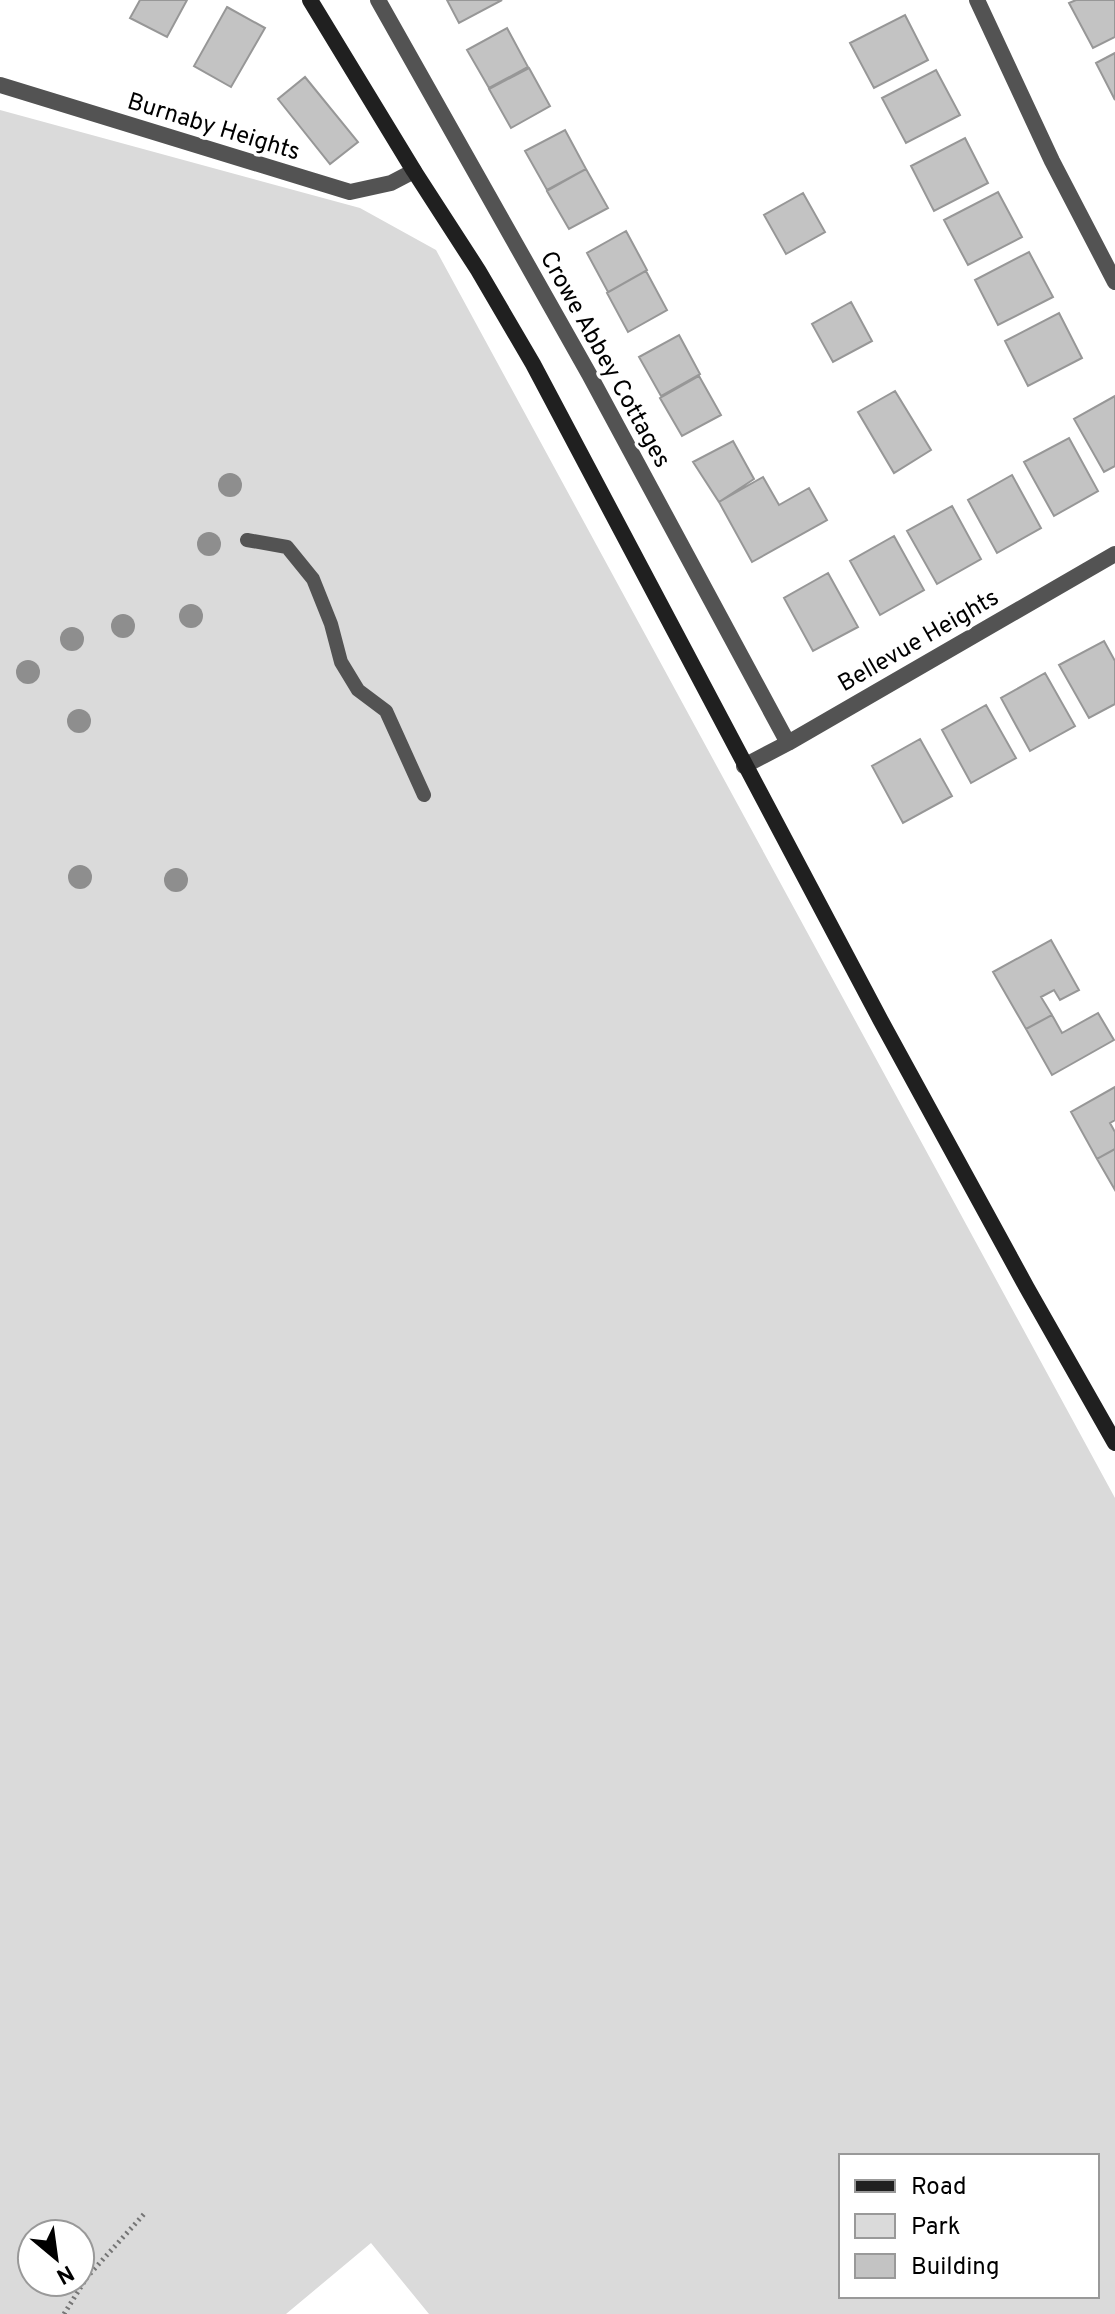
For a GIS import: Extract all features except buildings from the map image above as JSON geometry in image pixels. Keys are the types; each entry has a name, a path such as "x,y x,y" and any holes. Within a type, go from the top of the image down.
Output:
{"main road":[{"path":"310,0 533,364 744,766 1027,1288 1115,1443"}],"street":[{"name":"Crowe Abbey Cottages","path":"378,0 582,361 788,743"},
{"path":"977,0 1052,161 1115,282"},
{"name":"Burnaby Heights","path":"0,85 350,192 391,183 414,171"},
{"name":"Bellevue Heights","path":"744,766 1115,554"}],"lane":[{"path":"247,540 287,547 313,579 331,624 341,662 358,690 386,711 424,795"}],"path":[{"path":"64,2314 87,2277 145,2213"}],"green space":[{"path":"0,110 360,208 436,250 1115,1498 1115,2314 429,2314 371,2243 286,2314 0,2314"}]}
